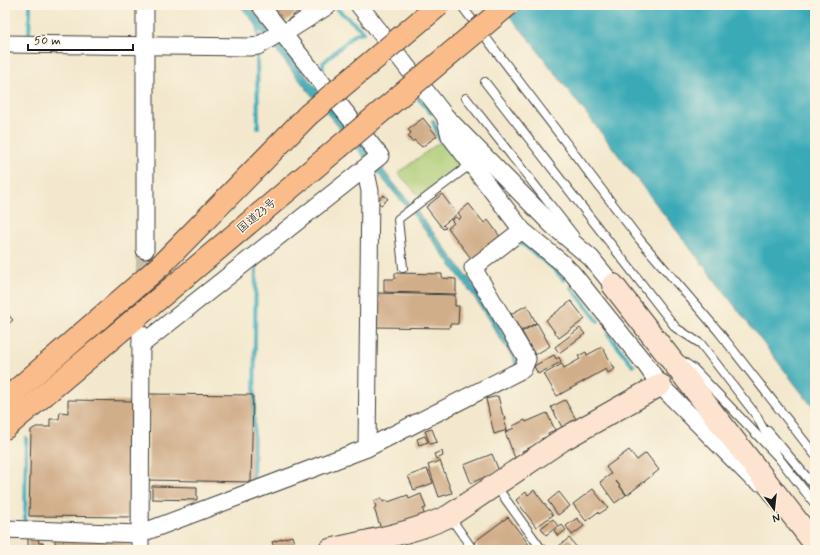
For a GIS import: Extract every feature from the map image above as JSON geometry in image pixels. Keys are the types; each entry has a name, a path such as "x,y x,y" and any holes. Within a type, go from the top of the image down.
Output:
{"highway":[{"path":"5,400 160,266 308,116 439,5"},
{"name":"国道23号","path":"5,428 508,5"}],"street":[{"path":"145,5 145,250"},
{"path":"140,542 141,338 380,156 277,36 260,5"},
{"path":"5,44 250,47 258,46 277,36 329,5"},
{"path":"347,5 372,23"},
{"path":"359,5 446,116 552,224 591,258 613,284 815,544"},
{"path":"446,116 450,136 522,230 562,262 573,274 646,365 660,385 751,478 772,489"},
{"path":"367,443 370,163"},
{"path":"5,529 140,542 367,443 524,369 528,359 473,268 522,230"},
{"path":"330,550 405,533 430,525 449,516 562,440 660,385"}],"lane":[{"path":"461,5 640,240 719,332 815,455"},
{"path":"484,82 676,328 701,344 756,415 815,487"},
{"path":"466,98 591,258"},
{"path":"404,268 398,219 471,164"},
{"path":"663,347 694,369 778,457 815,504"},
{"path":"756,415 778,457"},
{"path":"495,485 542,550"},
{"path":"449,516 473,550"}],"green space":[{"path":"441,141 461,165 419,196 398,173"}],"water":[{"path":"240,5 248,5 419,214 479,292 519,359 518,366 514,367 515,362 473,295 415,217 309,92"},
{"path":"500,5 815,5 815,410 528,38"}],"building":[{"path":"274,5 306,5 283,24 270,8"},
{"path":"423,118 437,136 422,147 414,140 412,142 408,136 411,133 408,129"},
{"path":"442,194 457,214 443,225 446,228 443,229 426,207"},
{"path":"384,195 388,199 381,205 377,201"},
{"path":"469,204 484,223 488,220 501,238 473,261 448,228 454,223 451,220 456,217 459,220 461,217 458,213"},
{"path":"395,273 442,274 442,278 456,279 456,294 384,292 384,279 395,279"},
{"path":"377,293 455,295 455,306 459,306 458,324 450,324 449,328 376,327"},
{"path":"571,301 585,319 559,338 546,320"},
{"path":"527,305 536,323 521,331 511,314"},
{"path":"5,311 13,320 5,327"},
{"path":"537,323 550,346 535,355 522,332"},
{"path":"580,328 585,334 559,353 555,347"},
{"path":"602,347 615,369 608,373 606,369 557,396 544,374 562,364 564,368 580,359 578,356 586,352 587,355"},
{"path":"554,355 556,359 559,357 561,362 538,374 534,366"},
{"path":"149,394 253,395 251,482 148,480"},
{"path":"498,396 503,416 505,416 506,420 504,420 507,430 494,434 486,399"},
{"path":"68,400 133,401 133,517 29,516 31,430 36,427 50,427 50,419 59,419 60,412 68,413"},
{"path":"565,400 577,421 563,429 551,407"},
{"path":"547,413 555,430 548,433 549,436 541,439 543,442 522,451 523,454 515,458 505,432 514,428 513,426 525,420 526,422"},
{"path":"432,429 437,442 430,444 425,431"},
{"path":"425,436 428,442 419,445 417,439"},
{"path":"629,450 637,460 646,453 659,470 627,495 616,481 626,495 615,503 600,482 611,474 606,467"},
{"path":"442,451 443,456 436,459 434,454"},
{"path":"492,454 499,471 471,483 464,465"},
{"path":"440,461 452,493 439,497 428,465"},
{"path":"427,469 433,483 414,490 408,476"},
{"path":"152,486 197,487 197,500 152,499"},
{"path":"593,489 608,508 599,514 598,512 586,521 573,504"},
{"path":"534,490 553,515 536,527 516,500 526,492 528,495"},
{"path":"559,492 570,506 558,515 548,501"},
{"path":"421,494 426,508 423,509 424,514 381,529 374,508 376,507 374,501 382,498 383,502 387,500 388,502 408,495 409,499"},
{"path":"508,517 533,550 479,550 474,542"},
{"path":"577,518 584,526 572,535 566,526"},
{"path":"553,519 558,526 546,535 541,528"},
{"path":"562,525 566,530 558,536 554,531"},
{"path":"292,536 296,550 275,550 272,542"},
{"path":"28,538 38,538 39,543 43,543 43,550 28,550"},
{"path":"55,538 132,540 131,550 55,550"},
{"path":"569,538 579,550 554,550"}],"waterway":[{"path":"29,36 30,5"},
{"path":"323,73 323,63 355,34 364,32 337,9"},
{"path":"258,27 258,38"},
{"path":"257,53 258,128"},
{"path":"419,99 431,113"},
{"path":"433,121 439,138 461,165"},
{"path":"520,242 554,269 564,280"},
{"path":"253,485 256,264"},
{"path":"571,287 598,321"},
{"path":"608,334 633,366"},
{"path":"25,523 26,438"}],"tunnel":[{"path":"142,321 145,250"}]}
